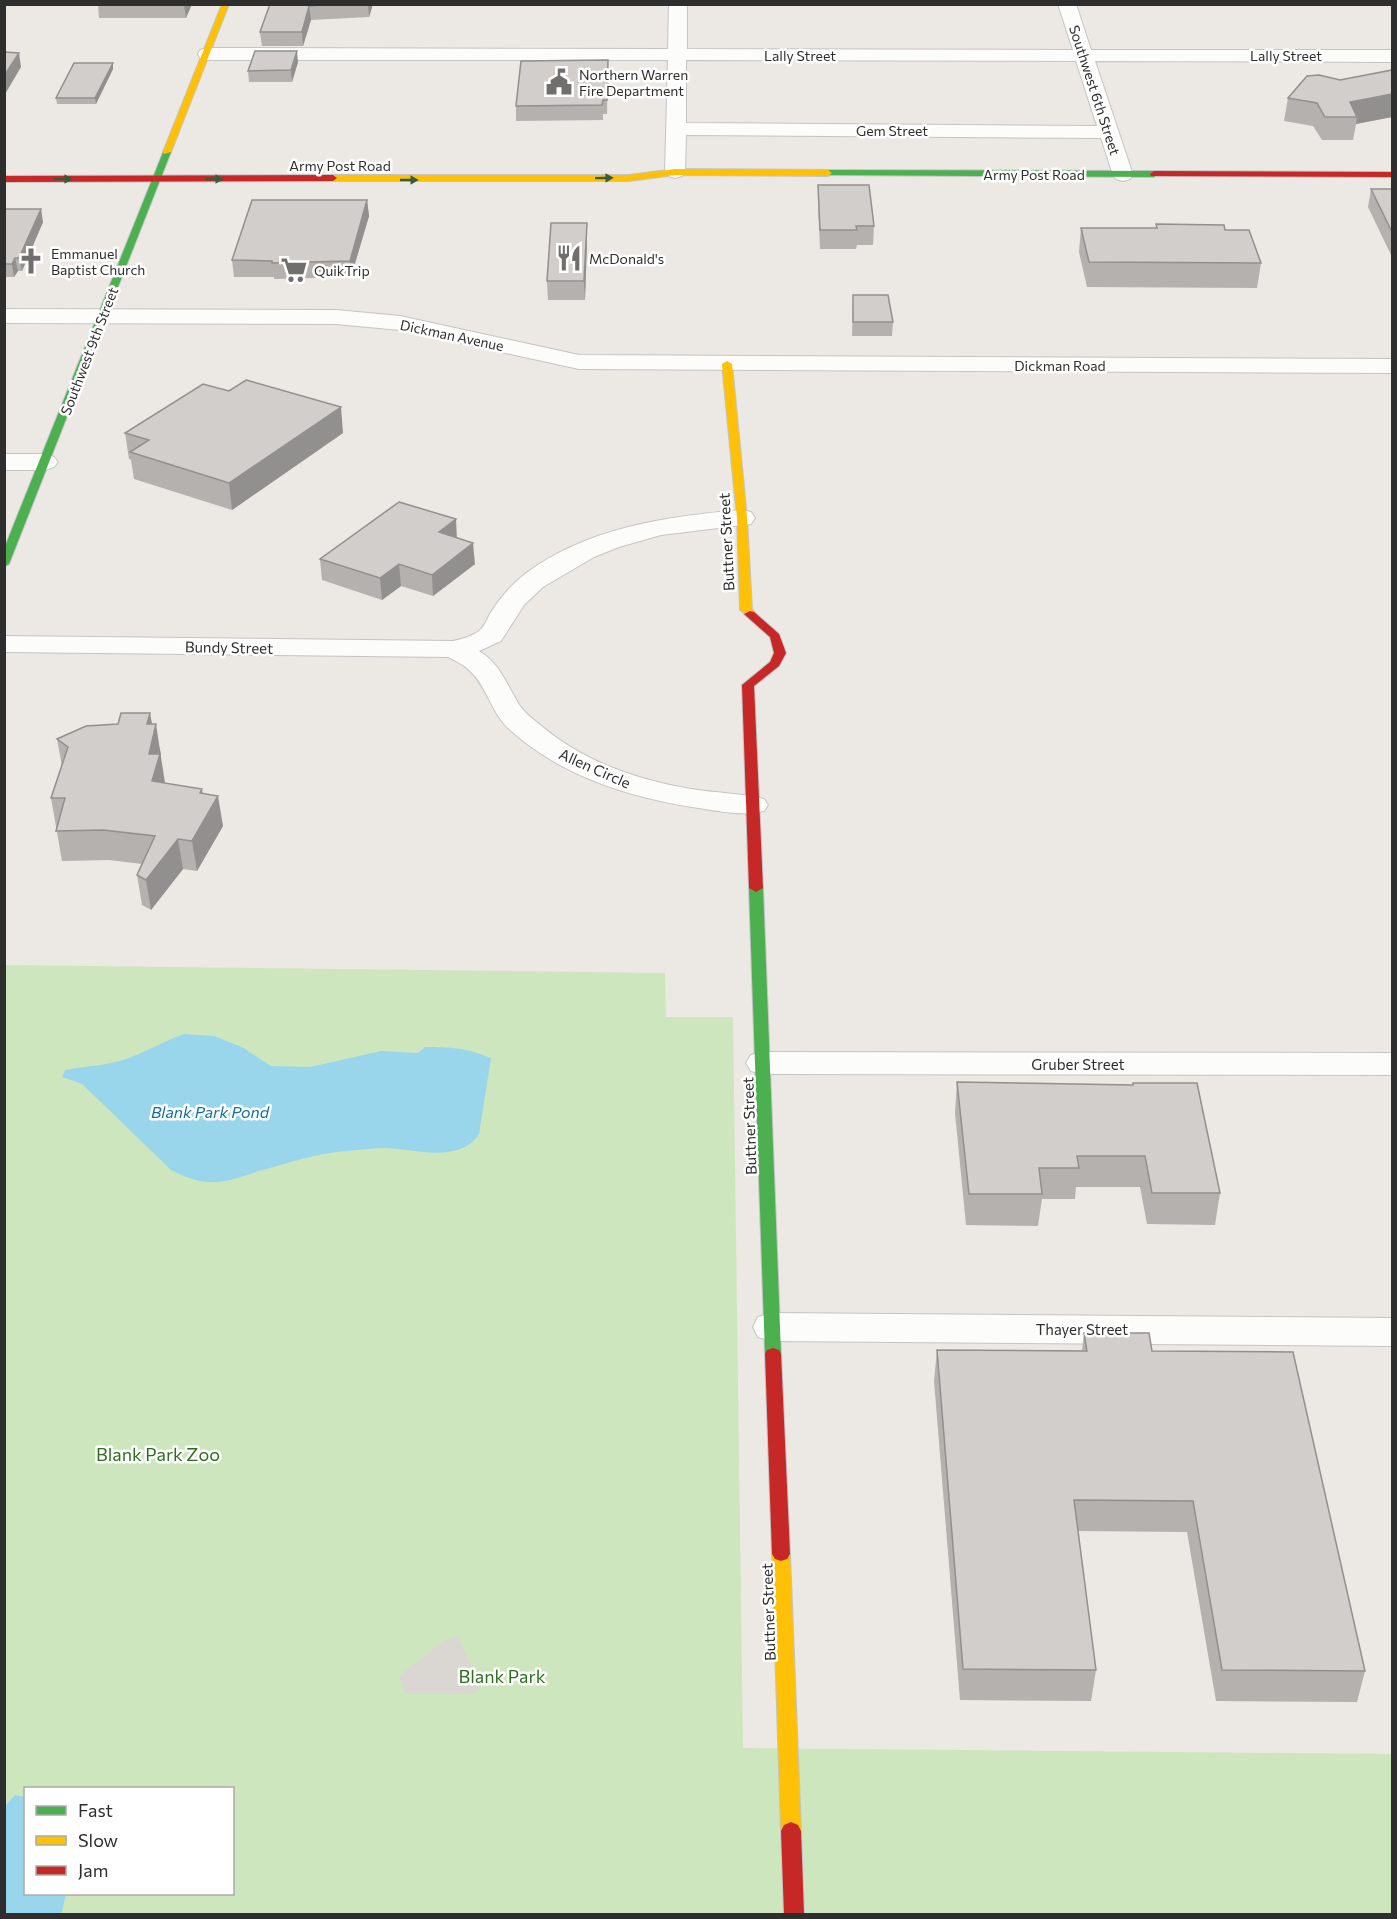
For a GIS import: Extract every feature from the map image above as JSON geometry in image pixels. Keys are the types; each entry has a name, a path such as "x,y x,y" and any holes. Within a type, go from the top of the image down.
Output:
{"main road":[{"name":"Southwest 9th Street","path":"4,564 226,4"},
{"name":"Army Post Road","path":"49,165 604,164"},
{"name":"Army Post Road","path":"627,164 675,172"},
{"name":"Army Post Road","path":"4,179 629,178 675,172 1392,175"},
{"name":"Buttner Street","path":"727,364 742,518 746,610 775,636 780,653 775,664 748,685 795,1914"}],"street":[{"path":"675,172 678,4"},
{"name":"Southwest 6th Street","path":"1067,4 1123,175"},
{"name":"Lally Street","path":"207,54 1392,56"},
{"name":"Gem Street","path":"675,129 1108,132"},
{"name":"Dickman Avenue","path":"4,316 336,317 400,323 579,362 727,364"},
{"name":"Dickman Road","path":"727,364 1392,366"},
{"path":"4,462 45,462"},
{"path":"453,649 476,643 490,636 510,604 536,579 589,548 656,527 742,518"},
{"name":"Bundy Street","path":"4,644 453,649"},
{"name":"Allen Circle","path":"453,649 474,659 484,668 505,707 518,722 554,750 576,762 627,784 656,792 753,805"},
{"name":"Gruber Street","path":"763,1063 1392,1064"},
{"name":"Thayer Street","path":"772,1327 1392,1332"}],"green space":[{"name":"Blank Park","path":"5,965 665,973 666,1017 733,1017 743,1748 1392,1754 1392,1914 5,1914"}],"shaded area":[{"path":"458,1636 481,1689 469,1694 405,1694 399,1676 444,1641"}],"water":[{"name":"Blank Park Pond","path":"184,1034 214,1036 242,1047 271,1066 310,1067 381,1051 418,1053 425,1047 443,1047 474,1052 491,1058 479,1134 461,1149 449,1152 436,1153 385,1148 337,1152 303,1159 234,1179 205,1182 190,1178 171,1170 82,1084 62,1077 65,1070 118,1061"},
{"path":"15,1795 24,1797 24,1895 66,1895 62,1912 59,1914 5,1914 5,1806"}],"building":[{"path":"270,4 335,4 309,6 302,32 260,32"},
{"path":"255,51 297,51 291,70 248,71"},
{"path":"4,52 19,53 4,76"},
{"path":"608,60 607,100 603,100 602,105 516,106 521,61"},
{"path":"74,63 113,63 95,98 56,98"},
{"path":"1392,70 1392,94 1350,102 1357,117 1325,117 1317,103 1288,98 1307,76 1319,75 1340,80"},
{"path":"818,185 869,185 874,226 856,226 857,230 820,230"},
{"path":"1371,189 1392,189 1392,232"},
{"path":"252,200 367,200 350,261 272,263 272,261 232,260"},
{"path":"4,209 41,209 19,258 15,258 12,264 4,264"},
{"path":"551,223 587,223 584,281 547,281"},
{"path":"1156,224 1224,225 1225,230 1249,230 1261,263 1089,262 1081,228 1157,228"},
{"path":"853,295 888,295 893,322 853,322"},
{"path":"246,380 341,407 229,483 130,452 149,440 125,433 203,384 229,391"},
{"path":"399,502 456,519 439,532 473,543 432,575 399,564 380,578 320,559"},
{"path":"121,713 150,713 147,724 156,724 149,754 160,754 152,781 202,789 200,793 218,796 192,841 178,839 146,880 137,875 155,836 103,830 56,831 65,798 51,798 68,747 57,739 86,726 118,724"},
{"path":"957,1082 1133,1085 1133,1083 1197,1083 1220,1193 1152,1193 1145,1156 1077,1156 1079,1168 1039,1168 1042,1194 969,1194"},
{"path":"1084,1333 1149,1333 1152,1351 1293,1352 1365,1671 1222,1670 1193,1501 1074,1500 1096,1670 963,1669 937,1350 1087,1351"}],"traffic: fast":[{"path":"4,564 167,152"},
{"path":"828,173 1154,174"},
{"path":"756,888 773,1354"}],"traffic: slow":[{"path":"167,152 226,4"},
{"path":"333,178 629,178 675,172 828,173"},
{"path":"727,364 742,518 746,610 750,614"},
{"path":"781,1554 791,1831"}],"traffic: jam":[{"path":"1154,174 1392,175"},
{"path":"4,179 333,178"},
{"path":"750,614 775,636 780,653 775,664 748,685 756,888"},
{"path":"773,1354 781,1554"},
{"path":"791,1831 794,1914"}],"place":[{"name":"Northern Warren Fire Department","path":"559,82"},
{"name":"McDonald's","path":"569,258"},
{"name":"Emmanuel Baptist Church","path":"31,261"},
{"name":"QuikTrip","path":"294,270"}],"park label":[{"name":"Blank Park Zoo","path":"158,1454"}]}
